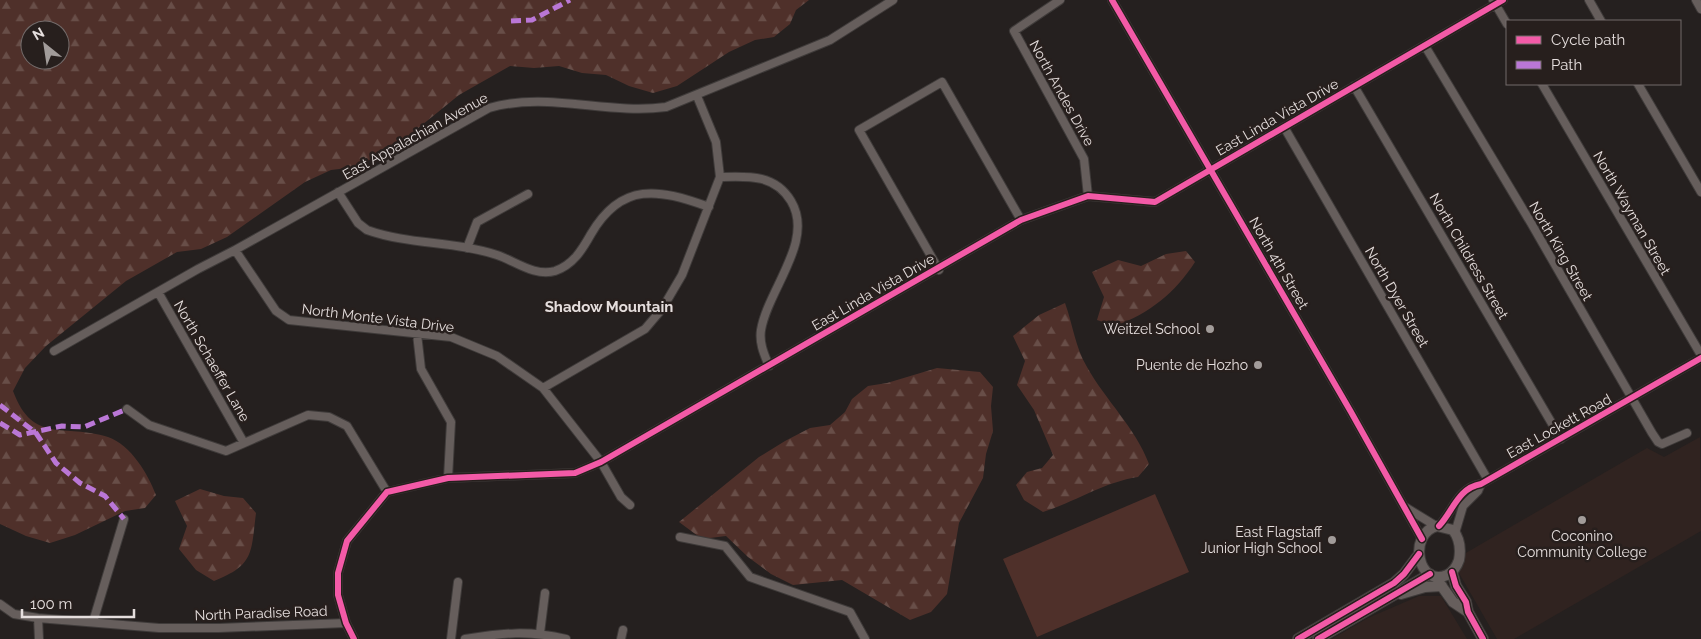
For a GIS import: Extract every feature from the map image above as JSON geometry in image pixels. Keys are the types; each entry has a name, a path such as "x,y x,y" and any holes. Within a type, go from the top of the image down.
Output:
{"main road":[{"path":"1318,639 1391,597 1436,579 1452,572 1457,564 1460,552 1455,533 1448,527 1437,526 1428,530 1422,538 1419,554 1420,563 1436,579 1459,608 1468,612"},
{"path":"1298,639 1394,583 1404,574 1419,554"},
{"path":"1452,572 1456,586 1466,602 1468,612 1483,639"},
{"path":"1391,597 1425,587 1436,579"}],"street":[{"name":"East Appalachian Avenue","path":"54,351 489,108 507,102 525,100 641,111 666,107 697,96 830,40 893,0"},
{"name":"North Andes Drive","path":"1060,0 1014,31 1084,159 1088,196"},
{"name":"North 4th Street","path":"1112,0 1422,538"},
{"path":"1589,0 1600,20"},
{"path":"1696,0 1701,9"},
{"path":"1497,1 1506,22"},
{"name":"East Linda Vista Drive","path":"387,492 448,478 575,472 601,462 939,270 1021,220 1088,196 1155,202 1425,46 1497,1"},
{"name":"North King Street","path":"1425,46 1531,223 1631,400 1658,442 1662,444 1687,433"},
{"path":"939,270 859,130 942,82 1021,220"},
{"name":"North Wayman Street","path":"1543,85 1701,356"},
{"path":"1639,85 1701,192"},
{"name":"North Childress Street","path":"1354,86 1561,439"},
{"path":"543,388 645,329 655,320 682,275 720,177 716,142 697,96"},
{"name":"North Dyer Street","path":"1284,127 1484,482"},
{"path":"720,177 750,176 773,182 788,195 797,215 799,226 797,241 767,310 761,330 762,351 769,366"},
{"path":"338,192 358,223 367,230 486,251 538,272 554,271 569,264 580,252 605,215 628,198 660,192 676,195 709,207"},
{"path":"467,248 477,222 528,194"},
{"name":"North Monte Vista Drive","path":"234,250 276,311 289,320 451,337 497,356 543,388 601,462 621,497 630,506"},
{"name":"North Schaeffer Lane","path":"158,292 244,443"},
{"path":"417,334 421,369 450,422 448,478"},
{"name":"East Lockett Road","path":"1437,526 1461,495 1474,486 1631,400 1701,356"},
{"path":"127,409 148,425 226,451 308,415 329,416 346,426 387,492 358,524 347,541 338,573 338,595 346,623 354,639"},
{"name":"East Lockett Road","path":"1455,533 1463,506 1484,482"},
{"name":"North 4th Street","path":"1405,507 1437,526"},
{"path":"93,622 124,519"},
{"path":"680,537 725,546 750,576 850,612 865,639"},
{"path":"451,639 458,582"},
{"path":"540,633 546,593"},
{"name":"North Paradise Road","path":"0,604 14,614 38,618 159,628 346,623"},
{"path":"38,618 39,639"},
{"path":"621,639 623,630"},
{"path":"465,639 516,632 540,633 566,639"}],"shaded area":[{"path":"1700,437 1701,531 1514,639 1497,639 1452,561 1647,448 1664,457"},
{"path":"1419,596 1441,596 1467,639 1332,639 1368,618"}],"green space":[{"path":"0,0 809,0 796,10 790,24 774,37 755,40 729,52 677,86 653,93 629,86 606,75 582,73 559,66 534,68 510,66 459,95 406,138 380,155 355,167 331,170 305,182 227,237 201,249 177,252 126,281 46,346 25,368 13,391 21,408 30,419 40,426 92,433 108,437 124,446 138,461 156,495 145,508 125,511 75,535 50,543 26,536 0,524"},
{"path":"1186,251 1195,262 1179,283 1161,301 1128,321 1115,326 1097,320 1104,297 1092,272 1118,260 1141,266 1166,254"},
{"path":"1065,303 1083,359 1136,438 1149,464 1138,477 1113,483 1043,512 1024,500 1016,485 1027,472 1042,468 1053,455 1034,410 1017,385 1025,361 1013,336 1039,315"},
{"path":"937,368 980,372 993,387 991,406 993,431 986,454 983,478 959,523 947,594 931,612 910,620 842,580 793,585 771,574 748,557 726,536 702,539 679,522 759,457 810,428 830,425 845,412 852,399 868,386 887,383"},
{"path":"200,489 224,496 243,498 256,513 251,547 244,563 227,575 214,581 196,570 179,549 187,526 175,501"},
{"path":"1155,494 1189,572 1037,637 1003,559"}],"marked path":[{"path":"511,21 532,20 570,0"},
{"path":"0,405 36,433 56,463 80,483 105,496 124,519"},
{"path":"0,423 20,435 62,426 84,427 127,409"}],"cycle path":[{"path":"1112,0 1351,412 1422,539"},
{"path":"354,639 346,623 338,595 338,573 347,541 387,492 448,478 575,473 601,462 1021,220 1088,196 1155,202 1503,0"},
{"path":"1439,526 1461,495 1473,486 1481,484 1701,358"},
{"path":"1298,639 1394,583 1404,574 1419,554"},
{"path":"1452,572 1456,586 1466,602 1468,612 1483,639"},
{"path":"1318,639 1430,574"}],"place":[{"name":"Weitzel School","path":"1210,329"},
{"name":"Puente de Hozho","path":"1258,365"},
{"name":"Coconino Community College","path":"1582,520"},
{"name":"East Flagstaff Junior High School","path":"1332,540"}],"district":[{"name":"Shadow Mountain","path":"609,307"}]}
